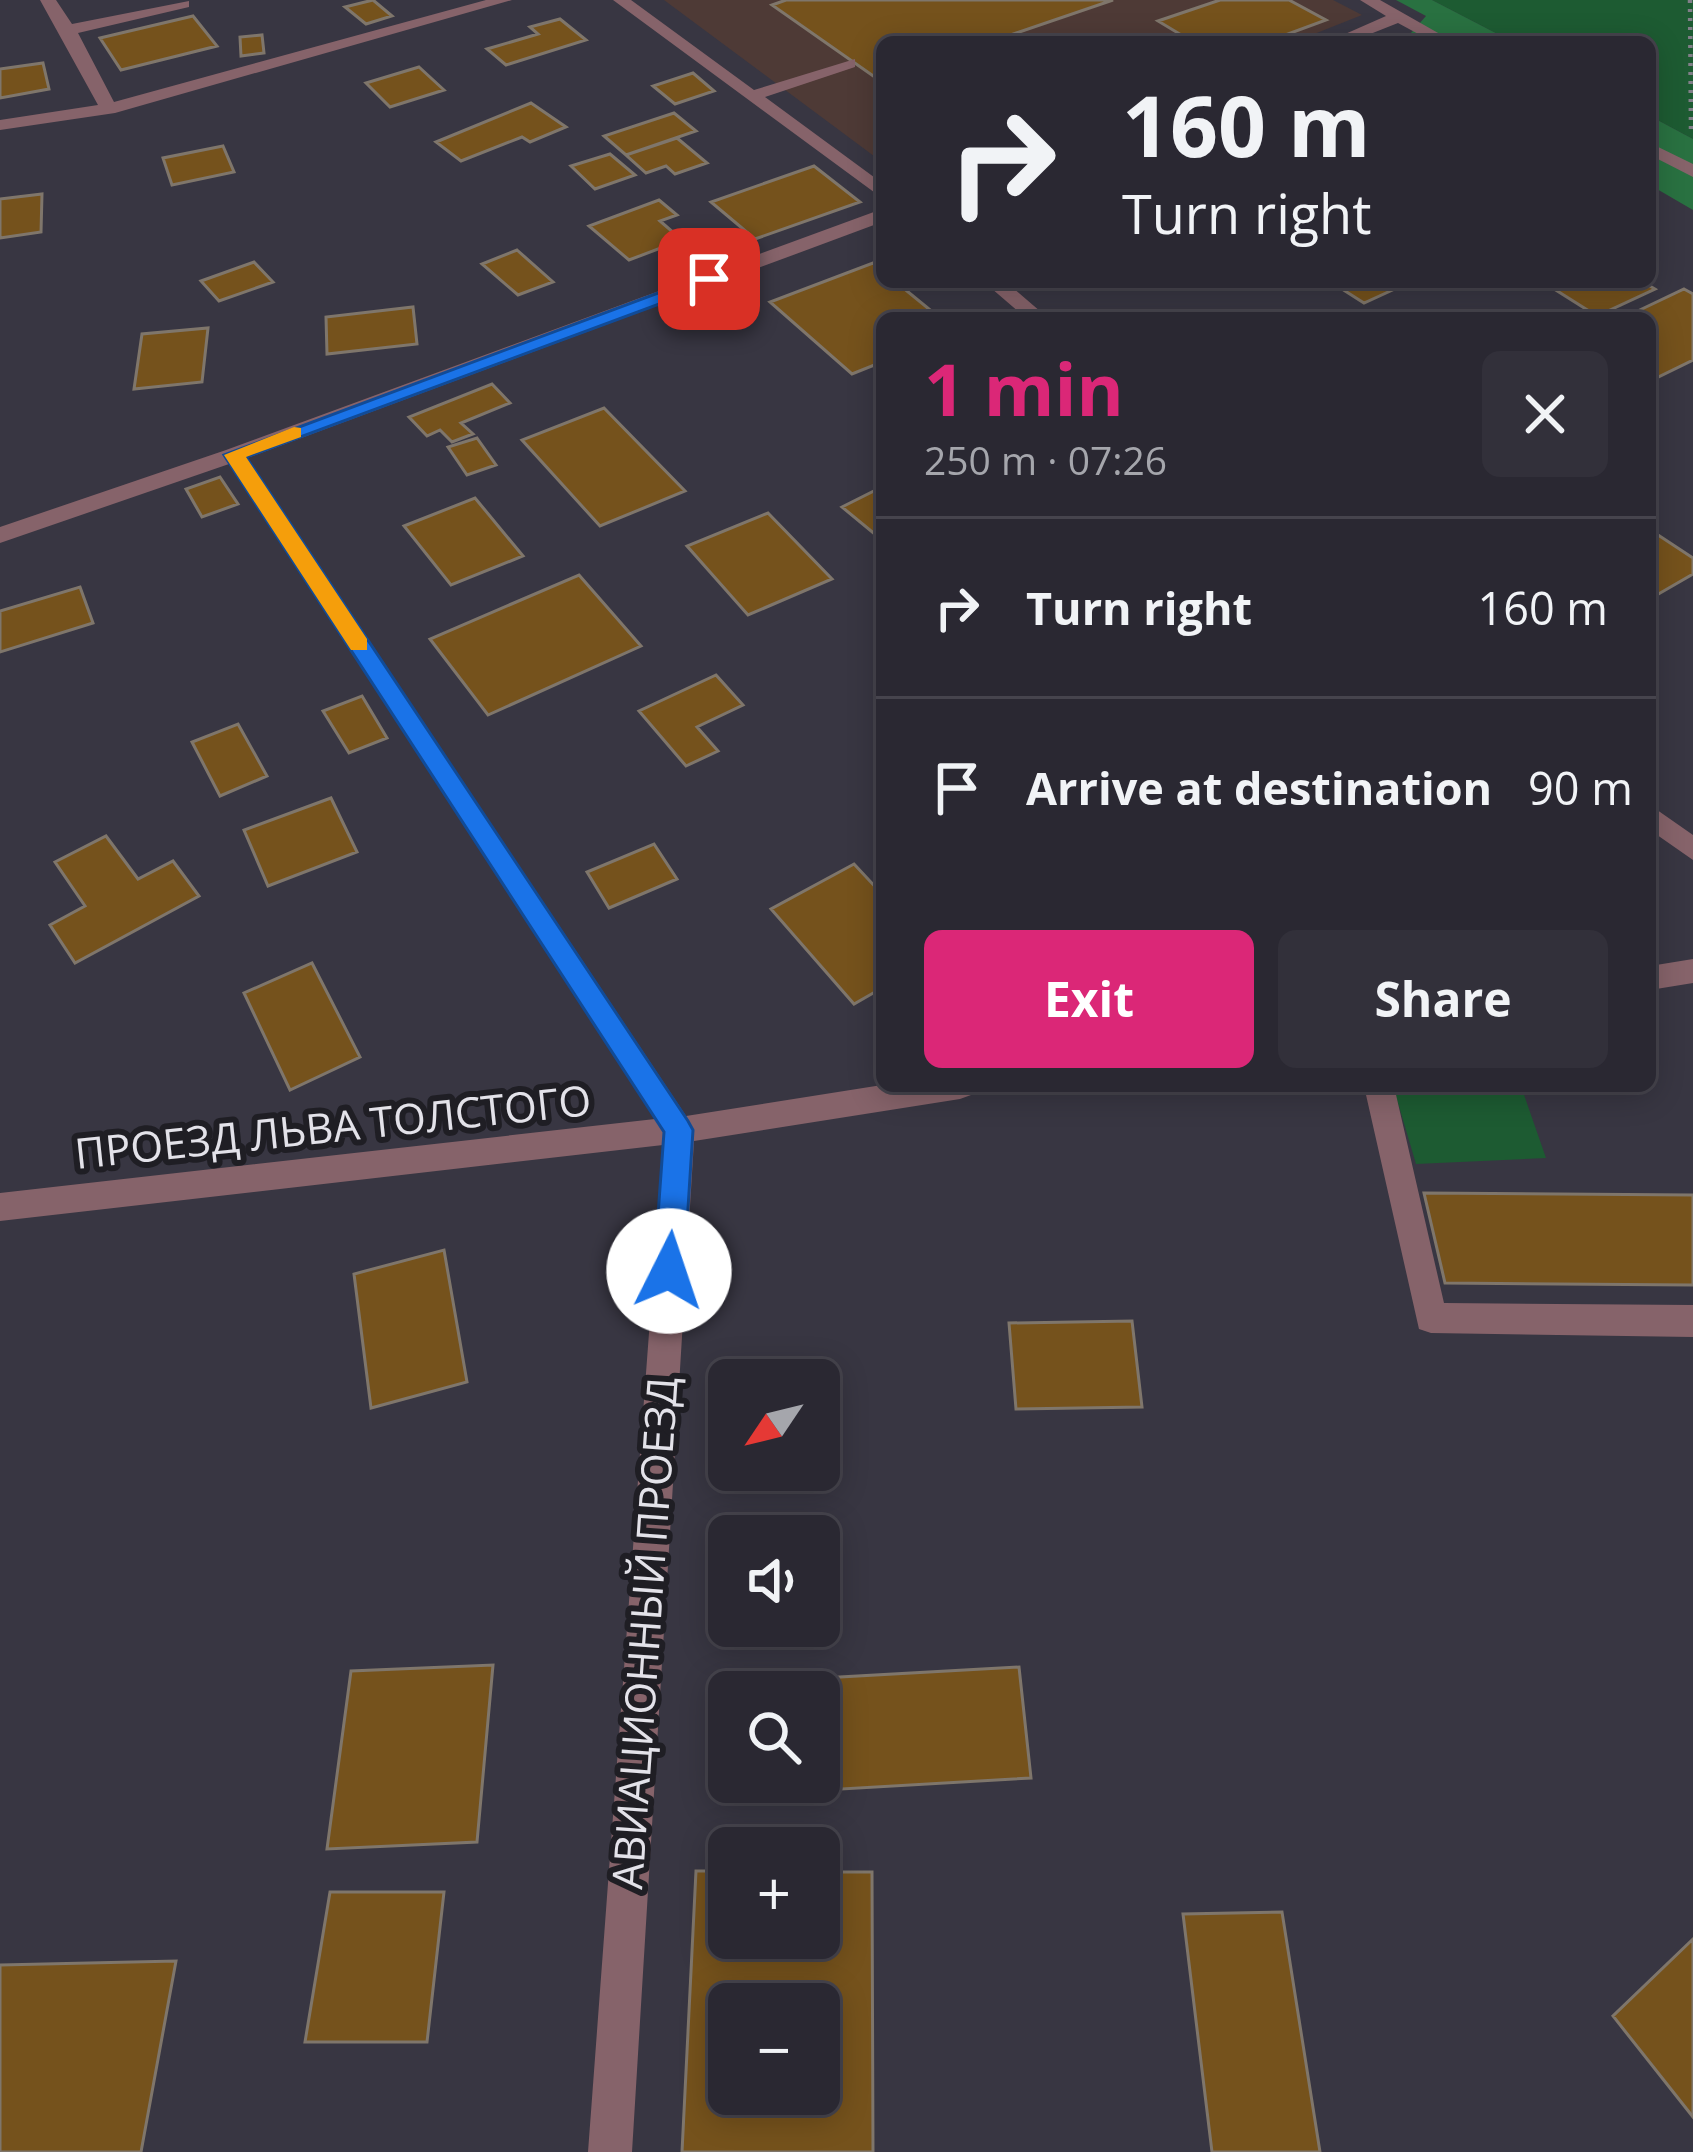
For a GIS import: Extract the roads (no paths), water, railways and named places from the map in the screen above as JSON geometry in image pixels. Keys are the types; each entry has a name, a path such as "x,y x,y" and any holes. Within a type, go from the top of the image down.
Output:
{"street":[{"path":"48,0 109,109"},
{"path":"0,125 109,109 504,0"},
{"path":"621,0 876,189"},
{"path":"1368,0 1435,36"},
{"path":"68,30 183,4"},
{"path":"1350,36 1399,17"},
{"path":"752,96 849,63"},
{"path":"1656,151 1693,171"},
{"path":"0,535 234,455 876,217"},
{"path":"1001,288 1031,312"},
{"path":"234,455 679,1130"},
{"path":"1656,820 1693,850"},
{"path":"1656,977 1693,971"},
{"name":"ПРОЕЗД ЛЬВА ТОЛСТОГО","path":"0,1207 679,1130 922,1092"},
{"path":"1380,1092 1431,1318 1693,1321"},
{"name":"АВИАЦИОННЫЙ ПРОЕЗД","path":"610,2152 679,1130"}]}
